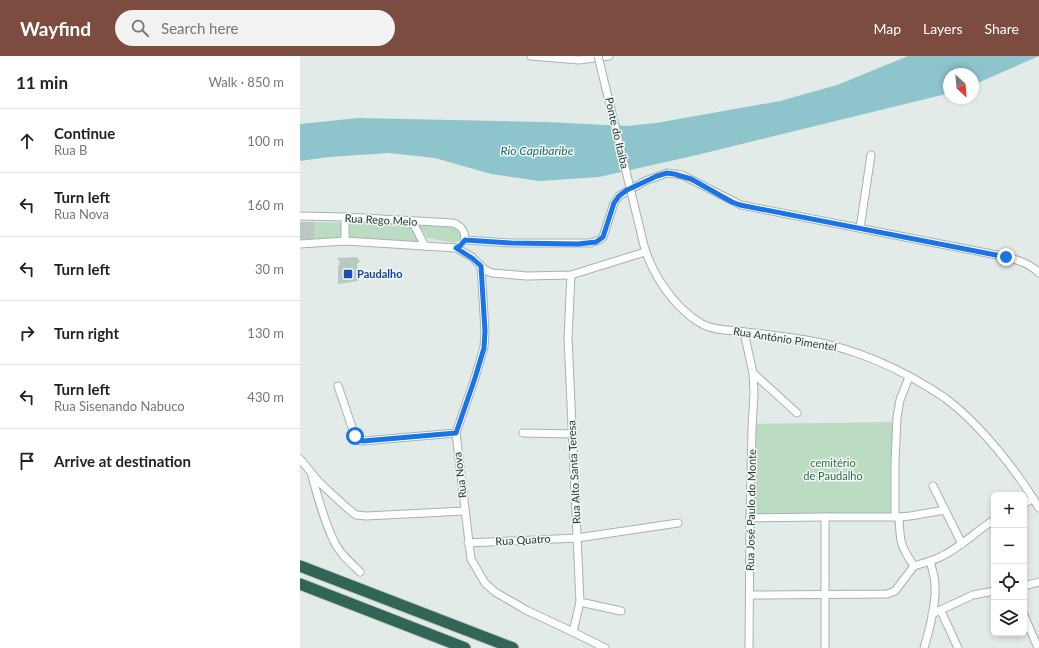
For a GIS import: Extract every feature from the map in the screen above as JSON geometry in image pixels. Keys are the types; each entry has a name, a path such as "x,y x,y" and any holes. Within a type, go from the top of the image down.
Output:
{"highway":[{"path":"300,566 513,648"},
{"path":"300,584 465,648"}],"street":[{"path":"531,56 579,60 609,56"},
{"name":"Ponte do Itaiba","path":"598,56 641,233"},
{"path":"860,228 871,155"},
{"path":"456,248 465,240 511,243 578,244 596,242 603,237 614,203 619,196 645,181 667,173 682,175 740,205 997,254 1017,260 1038,271"},
{"name":"Rua Rego Melo","path":"300,216 345,217 453,224 461,227 464,232 465,240"},
{"path":"345,217 345,242"},
{"path":"412,221 425,246"},
{"name":"Rua António Pimentel","path":"641,233 645,252 659,279 671,296 687,313 702,324 729,331 832,345 861,355 909,377 945,399 966,416 1013,470 1039,508"},
{"path":"300,244 345,242 456,248 472,258 488,272 527,276 571,275 645,252"},
{"name":"Rua Nova","path":"481,266 485,331 484,348 456,433 471,559 473,566 485,583 495,592 526,610 573,632"},
{"name":"Rua Alto Santa Teresa","path":"571,275 568,338 580,602 573,632"},
{"name":"Rua José Paulo do Monte","path":"744,332 753,373 754,393 750,518 750,648"},
{"path":"753,373 797,413"},
{"path":"909,377 900,400 897,417 895,462 897,517 901,542 907,556 914,566"},
{"path":"338,386 355,436 358,440 363,441 456,433"},
{"path":"523,433 572,434"},
{"path":"300,459 312,474 346,507 354,514 359,516 465,511"},
{"path":"312,474 321,508 334,542 360,572"},
{"path":"932,486 962,544"},
{"path":"1027,502 1033,498"},
{"path":"750,518 897,517 945,510"},
{"path":"825,517 825,648"},
{"path":"750,595 880,595 892,593 898,588 914,566 942,556 962,544 991,522"},
{"name":"Rua Quatro","path":"468,543 577,538 678,523"},
{"path":"924,648 932,614 935,586 930,561"},
{"path":"1027,585 1039,582"},
{"path":"932,614 973,595 991,592"},
{"path":"580,602 620,612"},
{"path":"941,611 958,648"},
{"path":"1027,622 1038,648"},
{"path":"573,632 606,648"}],"green space":[{"path":"315,222 409,224 418,241 314,239"},
{"path":"422,224 454,224 458,229 461,238 455,243 427,238 419,226"},
{"name":"cemitério de Paudalho","path":"896,422 893,514 751,517 752,424"}],"water":[{"name":"Rio Capibaribe","path":"908,56 1039,56 979,82 979,68 943,68 943,95 697,155 599,177 540,181 491,174 435,158 389,153 329,157 300,161 300,124 358,118 546,122 627,126 656,123 780,101 837,85"}],"building":[{"path":"300,222 315,222 314,239 300,239"},
{"name":"Paudalho","path":"357,257 360,261 357,264 358,281 338,284 338,267 340,262 337,258"}],"place":[{"name":"Paudalho","path":"348,274"}],"route":[{"path":"355,436 358,440 363,441 456,433 484,348 485,331 481,266 472,258 456,248 465,240 511,243 578,244 596,242 603,237 610,212 619,196 645,181 667,173 682,175 740,205 997,254 1006,257"}]}
